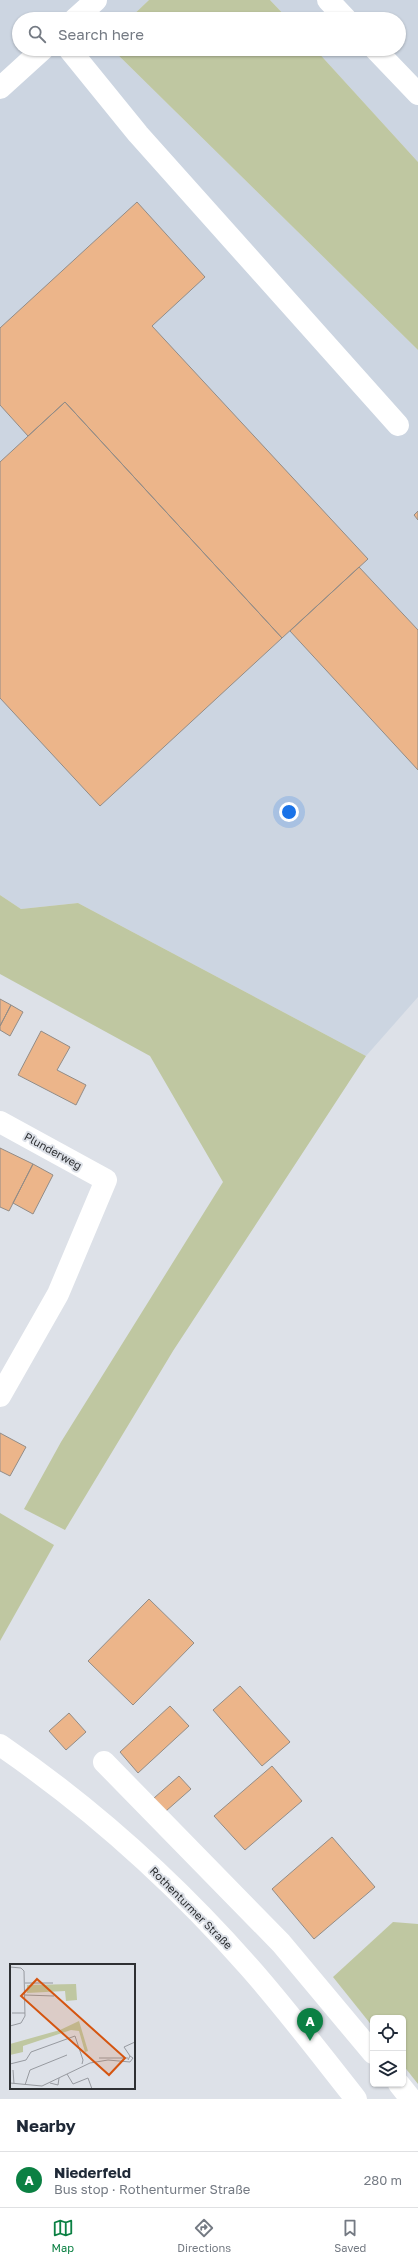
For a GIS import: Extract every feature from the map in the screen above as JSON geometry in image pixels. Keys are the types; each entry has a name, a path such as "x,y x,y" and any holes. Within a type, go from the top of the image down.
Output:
{"street":[{"path":"83,12 96,0"},
{"path":"328,0 339,12"},
{"path":"0,88 35,56"},
{"path":"75,56 138,134 398,425"},
{"path":"382,56 418,94"},
{"name":"Plunderweg","path":"0,1122 106,1180 58,1294 0,1396"},
{"name":"Rothenturmer Straße","path":"0,1745 109,1827 185,1900 249,1967 356,2099"},
{"path":"104,1762 281,1943 371,2051"},
{"path":"402,2087 412,2099"}],"shaded area":[{"path":"0,0 149,0 136,12 12,12 12,56 119,56 418,350 418,997 366,1056 78,903 21,909 0,895"},
{"path":"270,0 418,0 418,162 321,56 406,56 406,12 281,12"}],"green space":[{"path":"149,0 270,0 281,12 136,12"},
{"path":"119,56 321,56 418,162 418,350"},
{"path":"0,895 21,909 78,903 366,1056 173,1351 65,1530 24,1509 61,1442 223,1182 150,1056 0,974"},
{"path":"0,1513 54,1545 0,1641"},
{"path":"393,1922 418,1924 418,2084 406,2069 406,2015 370,2015 370,2023 333,1977"}],"building":[{"path":"137,202 205,277 152,326 368,559 282,638 65,402 28,436 0,405 0,328"},
{"path":"65,402 282,638 100,806 0,698 0,462"},
{"path":"418,511 418,520 414,515"},
{"path":"359,567 418,630 418,770 290,631"},
{"path":"0,999 11,1005 0,1026"},
{"path":"11,1005 23,1012 10,1036 0,1030 0,1026"},
{"path":"41,1031 70,1047 57,1070 86,1085 76,1105 18,1075"},
{"path":"0,1148 33,1164 9,1211 0,1207"},
{"path":"33,1164 53,1175 33,1214 13,1203"},
{"path":"0,1433 26,1447 10,1476 0,1471"},
{"path":"149,1599 194,1643 133,1705 88,1661"},
{"path":"240,1686 290,1742 262,1766 213,1710"},
{"path":"170,1706 189,1726 138,1773 120,1752"},
{"path":"69,1713 86,1732 66,1750 49,1731"},
{"path":"272,1766 302,1801 245,1850 214,1816"},
{"path":"179,1776 191,1789 166,1811 154,1798"},
{"path":"332,1837 375,1887 314,1939 272,1889"}],"place":[{"name":"Niederfeld","path":"310,2041"}]}
